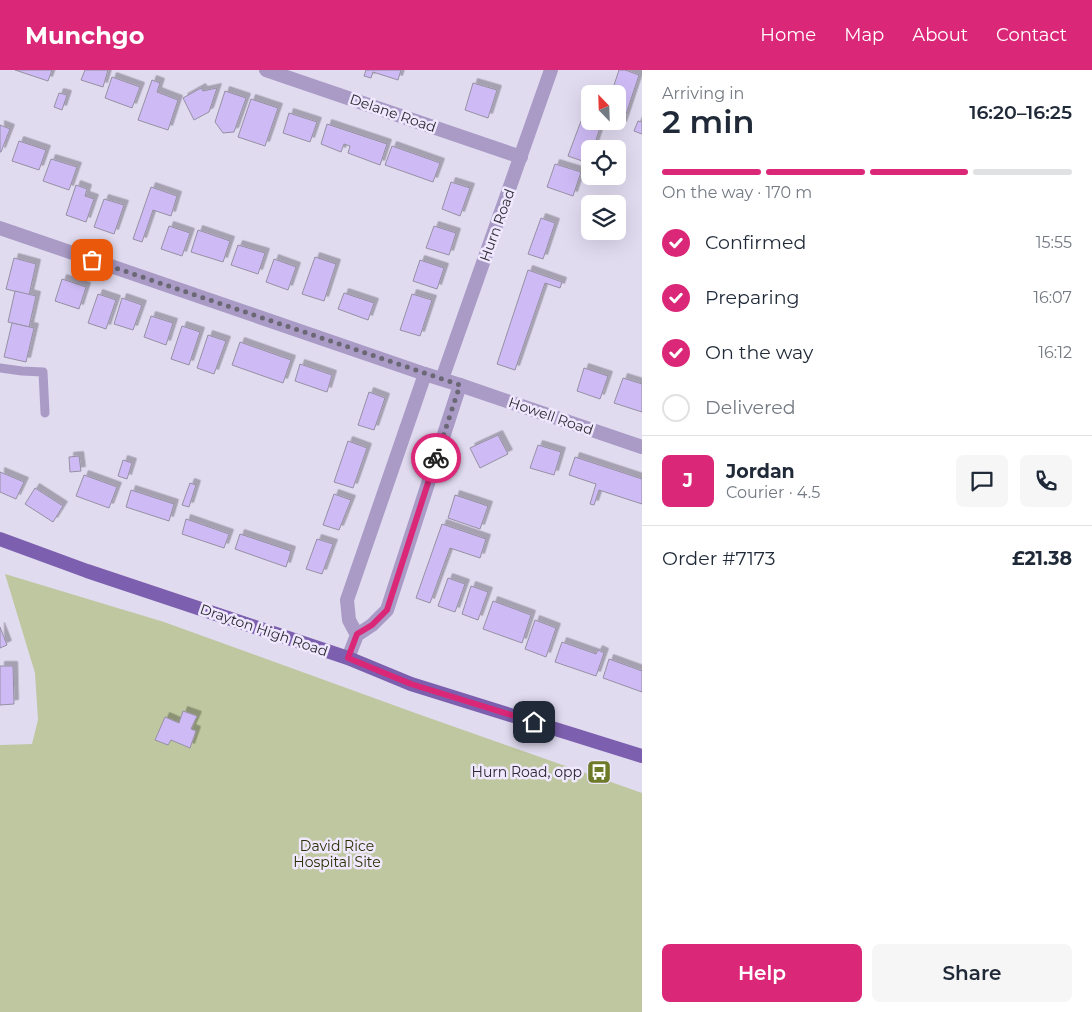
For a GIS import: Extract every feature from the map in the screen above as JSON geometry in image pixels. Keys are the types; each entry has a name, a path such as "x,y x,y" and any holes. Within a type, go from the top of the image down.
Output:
{"main road":[{"name":"Drayton High Road","path":"0,539 348,658 411,684 642,756"}],"street":[{"name":"Delane Road","path":"266,70 521,157"},
{"name":"Hurn Road","path":"442,379 551,70"},
{"path":"0,228 460,385 387,610 372,625 357,634 348,658"},
{"path":"357,634 349,620 347,600 425,374"},
{"name":"Howell Road","path":"460,385 642,447"}],"lane":[{"path":"0,368 43,372 45,413"}],"green space":[{"name":"David Rice Hospital Site","path":"5,574 164,622 642,793 642,1012 0,1012 0,745 32,744 38,720 35,673"}],"building":[{"path":"15,70 52,70 48,81"},
{"path":"85,70 108,70 103,87 81,80"},
{"path":"366,70 401,70 398,80 373,72 371,78 364,76"},
{"path":"619,70 639,75 626,114 626,85 614,85"},
{"path":"112,77 140,87 132,108 105,98"},
{"path":"152,80 160,83 157,92 178,100 168,130 138,120"},
{"path":"473,83 497,90 488,118 465,110"},
{"path":"201,88 203,91 217,88 209,112 194,120 183,98"},
{"path":"225,91 246,98 234,132 223,133 215,122"},
{"path":"59,93 67,95 62,110 54,107"},
{"path":"251,99 278,108 265,146 238,137"},
{"path":"289,113 317,122 310,142 283,133"},
{"path":"581,121 581,130 599,130 596,140 581,140 581,161 568,156"},
{"path":"638,121 642,122 642,134 634,131"},
{"path":"327,124 387,144 380,165 348,153 350,146 344,144 341,152 321,144"},
{"path":"0,125 10,129 1,152 0,152"},
{"path":"19,141 46,150 39,170 12,161"},
{"path":"392,146 440,163 433,182 385,165"},
{"path":"51,159 77,167 69,190 43,181"},
{"path":"555,164 581,172 573,196 547,187"},
{"path":"451,182 470,188 460,216 442,209"},
{"path":"76,185 87,189 85,196 94,199 86,222 66,215"},
{"path":"151,187 177,196 171,216 153,210 142,242 133,239"},
{"path":"104,199 124,205 114,234 94,227"},
{"path":"541,218 555,223 543,259 528,254"},
{"path":"169,226 190,233 182,256 161,249"},
{"path":"434,226 456,233 449,255 426,248"},
{"path":"198,230 230,241 223,262 191,252"},
{"path":"238,245 265,253 258,274 231,265"},
{"path":"315,257 336,264 324,301 302,294"},
{"path":"14,258 36,264 29,295 6,289"},
{"path":"274,259 296,267 288,290 266,282"},
{"path":"420,260 444,268 437,289 413,281"},
{"path":"528,270 562,282 560,288 545,283 515,370 497,364"},
{"path":"62,279 86,287 79,309 55,301"},
{"path":"15,291 36,296 29,327 8,322"},
{"path":"344,293 374,303 368,320 338,309"},
{"path":"98,294 116,300 106,329 88,323"},
{"path":"412,294 432,300 420,336 400,330"},
{"path":"122,298 142,305 133,330 114,324"},
{"path":"151,316 173,323 166,345 144,337"},
{"path":"12,323 34,328 26,362 4,357"},
{"path":"182,326 200,332 189,365 171,359"},
{"path":"208,335 226,341 214,374 197,368"},
{"path":"240,342 291,360 283,383 232,365"},
{"path":"300,364 332,375 327,392 295,381"},
{"path":"584,368 608,376 600,399 577,391"},
{"path":"623,378 642,384 642,412 614,403"},
{"path":"369,392 385,398 374,430 358,425"},
{"path":"498,435 508,454 480,468 470,448"},
{"path":"348,441 367,448 353,488 334,482"},
{"path":"538,445 561,452 554,475 530,468"},
{"path":"79,456 81,471 70,472 69,457"},
{"path":"575,457 642,479 642,504 599,490 594,505 590,504 596,484 569,475"},
{"path":"123,460 132,463 127,479 118,476"},
{"path":"0,472 24,482 16,499 0,492"},
{"path":"84,475 117,487 109,508 76,496"},
{"path":"190,483 196,485 189,507 182,505"},
{"path":"35,488 63,506 53,522 25,504"},
{"path":"131,490 174,504 169,521 126,507"},
{"path":"334,494 351,500 339,530 323,525"},
{"path":"455,495 488,506 480,529 448,518"},
{"path":"186,519 229,534 224,548 182,534"},
{"path":"442,524 486,539 480,558 450,548 430,603 416,598"},
{"path":"240,534 291,551 286,567 235,549"},
{"path":"317,539 333,544 322,574 306,569"},
{"path":"448,578 465,584 455,612 438,606"},
{"path":"471,586 488,592 478,620 462,614"},
{"path":"493,601 531,615 522,643 483,629"},
{"path":"535,620 556,628 546,657 525,649"},
{"path":"0,627 7,645 0,648"},
{"path":"562,642 596,654 598,650 604,653 596,676 555,662"},
{"path":"609,659 642,671 642,692 603,678"},
{"path":"0,666 13,666 14,704 0,705"},
{"path":"183,711 197,716 191,729 196,731 190,748 171,740 168,745 155,740 165,717 179,723"}],"way so far":[{"path":"92,260 460,385 436,458"}],"place":[{"name":"Hurn Road, opp","path":"599,772"}],"route":[{"path":"436,458 387,610 372,625 357,634 348,658 411,684 534,722"}]}
